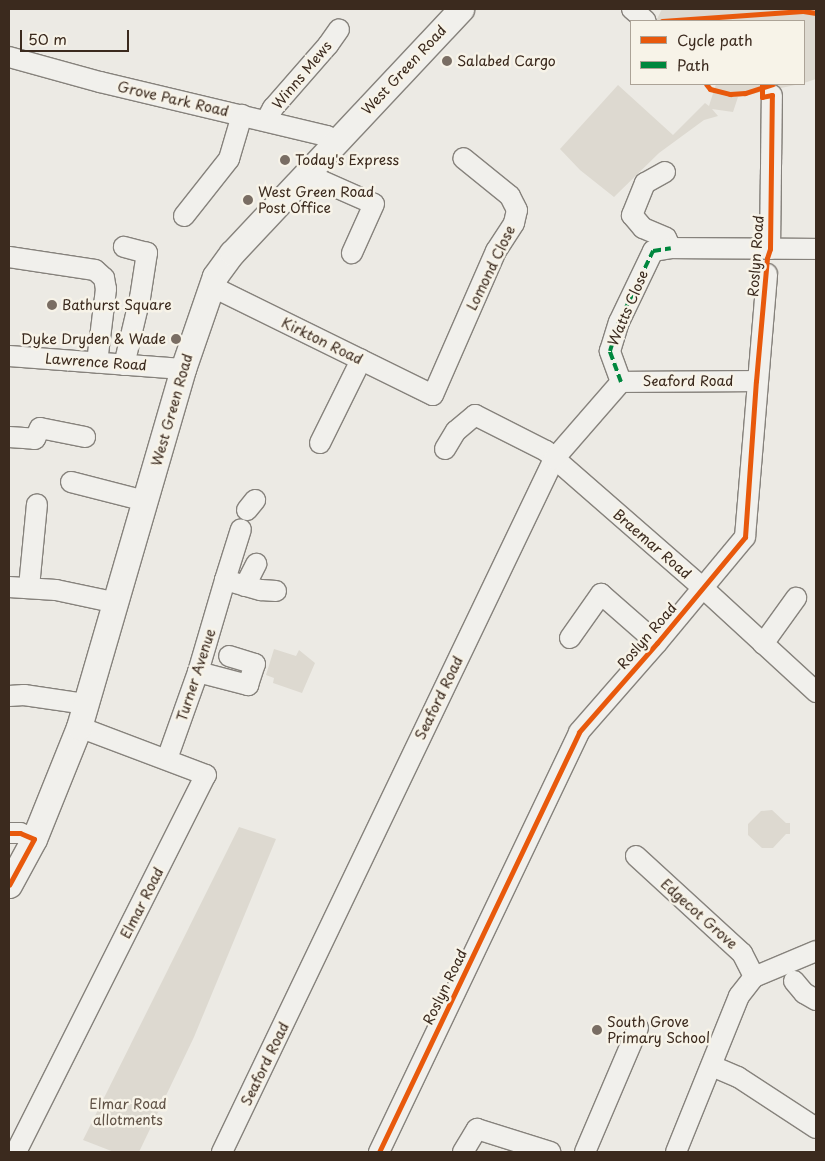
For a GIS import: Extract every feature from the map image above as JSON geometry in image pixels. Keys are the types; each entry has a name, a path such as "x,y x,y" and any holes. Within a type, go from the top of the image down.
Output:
{"main road":[{"name":"West Green Road","path":"9,885 34,839 82,715 117,602 183,369 215,276 232,253 461,9"}],"street":[{"path":"632,9 645,20"},
{"name":"Winns Mews","path":"266,122 273,108 328,45 339,29"},
{"name":"Grove Park Road","path":"9,57 100,82 328,136 336,142"},
{"name":"Roslyn Road","path":"770,249 772,94"},
{"path":"184,216 230,159 242,115"},
{"name":"Lomond Close","path":"433,395 496,251 514,223 517,210 510,196 463,158"},
{"path":"665,172 645,183 632,215 642,228 666,238 671,248 816,249"},
{"path":"306,174 374,204 352,253"},
{"path":"124,247 147,253 140,298 124,364"},
{"name":"Watts Close","path":"621,382 610,351 619,322 653,251 671,248"},
{"path":"9,256 95,270 104,278 106,289 97,362"},
{"name":"Roslyn Road","path":"379,1152 578,732 657,643 745,537 756,381 767,274"},
{"name":"Kirkton Road","path":"211,286 433,395"},
{"name":"Lawrence Road","path":"9,356 183,369"},
{"path":"320,443 361,360"},
{"name":"Seaford Road","path":"222,1152 554,459 621,382 756,381"},
{"name":"Braemar Road","path":"445,450 456,431 475,415 546,451 703,588 816,692"},
{"path":"9,437 35,439 40,428 85,437"},
{"path":"71,482 146,501"},
{"path":"29,587 37,504"},
{"name":"Turner Avenue","path":"167,759 198,672 241,529"},
{"path":"245,586 256,564"},
{"path":"224,585 276,591"},
{"path":"9,587 56,590 117,602"},
{"path":"570,638 601,594 657,643"},
{"path":"763,644 796,598"},
{"path":"198,672 248,685 255,664 229,656"},
{"name":"Elmar Road","path":"9,696 24,695 82,715 167,759 206,775 16,1152"},
{"path":"9,833 26,835 34,839"},
{"name":"Edgecot Grove","path":"636,856 742,953 754,977"},
{"path":"676,1152 712,1066 738,996 754,977 816,951"},
{"path":"794,981 804,993 816,1000"},
{"path":"585,1152 638,1028"},
{"path":"712,1066 738,1077 816,1128"},
{"path":"463,1152 477,1130 550,1152"}],"green space":[{"path":"662,9 816,9 816,79 805,83 805,20 656,20"},
{"path":"618,85 673,135 705,103 709,106 716,85 795,85 738,97 733,112 712,109 718,116 704,120 659,153 614,197 580,170 560,149"},
{"path":"274,649 296,656 299,650 315,663 302,693 273,683 274,678 266,675"},
{"path":"772,810 786,823 790,823 790,834 786,834 773,848 762,848 748,835 748,824 761,811"},
{"name":"Elmar Road allotments","path":"239,827 276,839 194,1037 139,1152 114,1152 83,1140"}],"marked path":[{"path":"621,382 610,351 619,322 653,251 671,248"}],"cycle path":[{"path":"676,20 803,11 816,13"},
{"path":"707,85 710,89 730,94 745,93 770,85"},
{"path":"379,1152 579,732 657,643 745,537 756,381 767,258 770,249 772,95 762,97 762,85"},
{"path":"9,833 20,833 34,839 9,885"}],"place":[{"name":"Salabed Cargo","path":"447,61"},
{"name":"Today's Express","path":"285,160"},
{"name":"West Green Road Post Office","path":"248,200"},
{"name":"Bathurst Square","path":"52,305"},
{"name":"Dyke Dryden & Wade","path":"176,339"},
{"name":"South Grove Primary School","path":"597,1030"}]}
